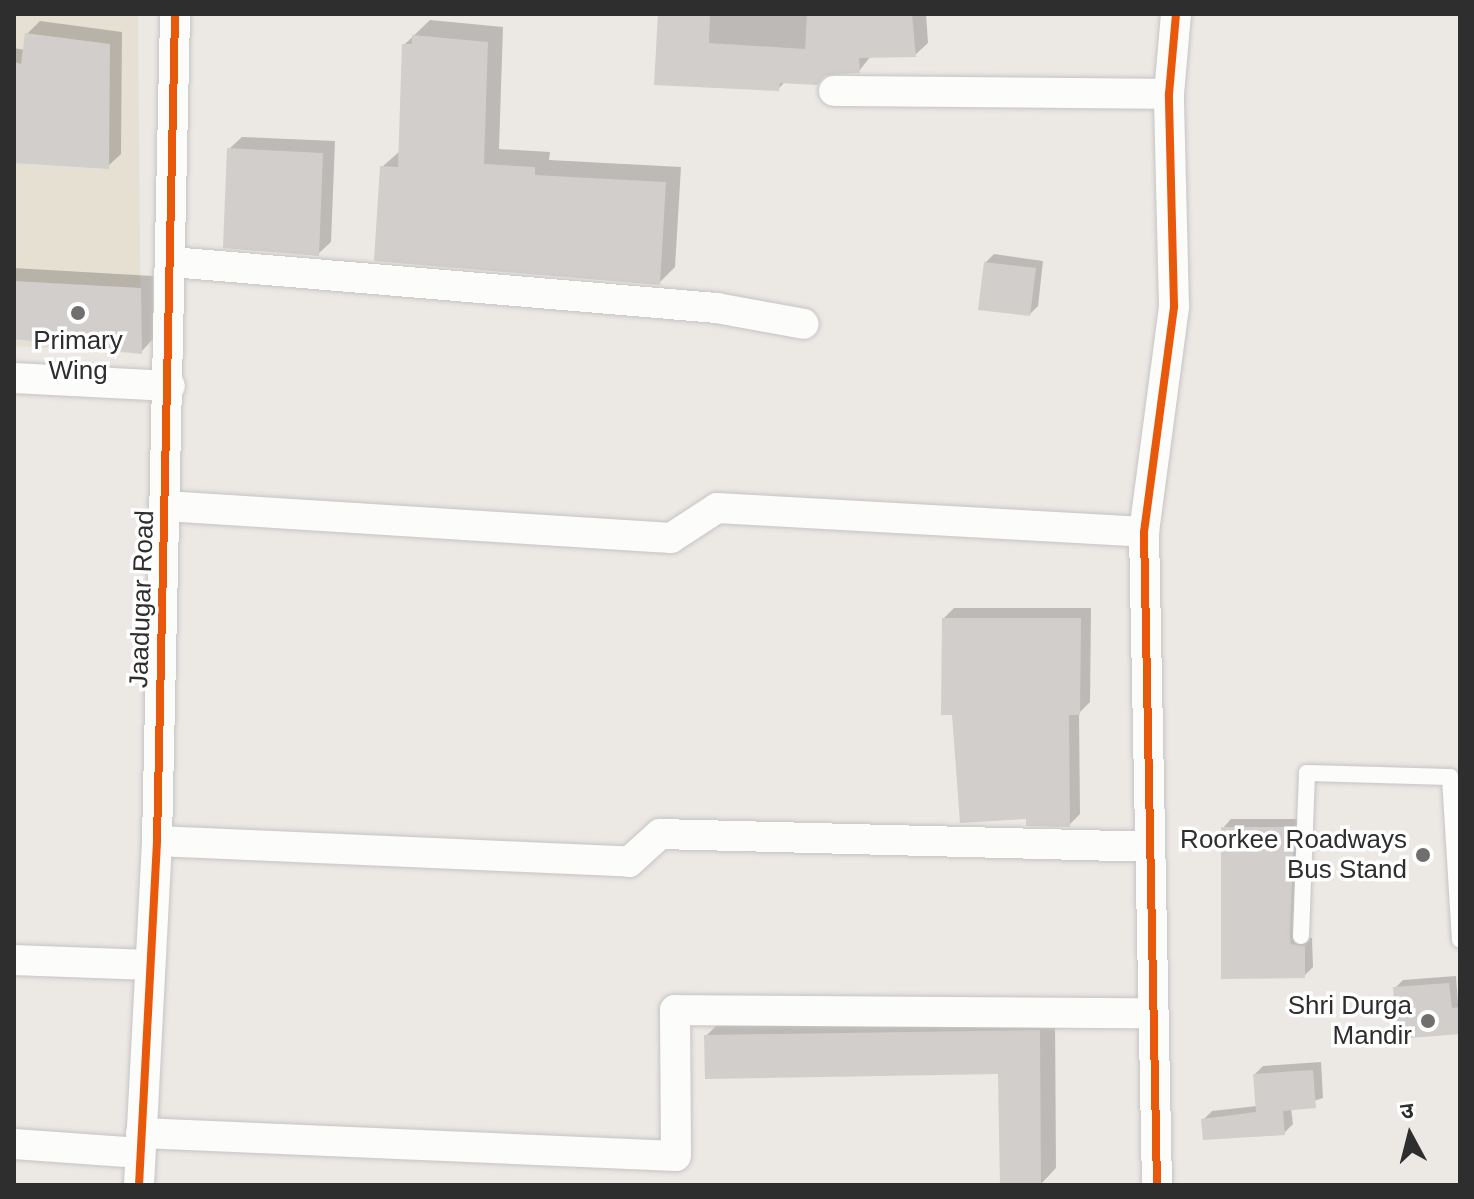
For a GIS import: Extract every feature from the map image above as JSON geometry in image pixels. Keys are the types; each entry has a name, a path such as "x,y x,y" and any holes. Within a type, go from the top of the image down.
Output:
{"street":[{"name":"Jaadugar Road","path":"139,1185 157,841 170,386 175,14"},
{"path":"1157,1185 1154,1013 1145,847 1144,532 1174,306 1169,94 1176,14"},
{"path":"834,91 1169,94"},
{"path":"172,262 716,308 804,324"},
{"path":"14,378 170,386"},
{"path":"165,506 671,538 717,508 1144,532"},
{"path":"157,841 629,862 660,834 1145,847"},
{"path":"14,960 149,965"},
{"path":"14,1144 140,1143 676,1156 675,1010 1154,1013"}],"lane":[{"path":"1301,936 1307,773 1455,775 1460,940"}],"shaded area":[{"path":"14,14 138,14 141,354 14,346"}],"building":[{"path":"658,14 710,14 709,43 805,49 807,14 912,14 916,57 859,58 860,73 826,75 817,85 780,83 779,91 654,85"},
{"path":"25,33 110,44 109,169 14,163 14,62 21,64"},
{"path":"412,35 488,42 484,164 535,167 535,175 666,182 660,285 374,261 380,166 398,167 402,44 412,44"},
{"path":"227,148 323,153 319,256 223,248"},
{"path":"984,262 1036,268 1030,316 978,310"},
{"name":"Primary Wing","path":"14,281 141,288 142,354 14,339"},
{"path":"942,618 1081,618 1080,715 1069,715 1070,827 1026,826 1026,819 960,823 952,715 941,715"},
{"path":"1221,827 1294,827 1290,936 1291,944 1305,946 1305,978 1221,979"},
{"name":"Shri Durga Mandir","path":"1449,983 1452,1008 1460,1007 1460,1034 1397,1039 1393,987"},
{"path":"1040,1030 1041,1185 1000,1185 998,1074 705,1079 704,1035"},
{"path":"1313,1070 1316,1108 1283,1111 1285,1135 1203,1140 1201,1119 1256,1112 1253,1074"}],"cycle path":[{"path":"139,1185 157,841 175,14"},
{"path":"1157,1185 1144,532 1174,306 1169,94 1176,14"}],"place":[{"name":"Primary Wing","path":"78,313"},
{"name":"Roorkee Roadways Bus Stand","path":"1423,855"},
{"name":"Shri Durga Mandir","path":"1428,1021"}]}
